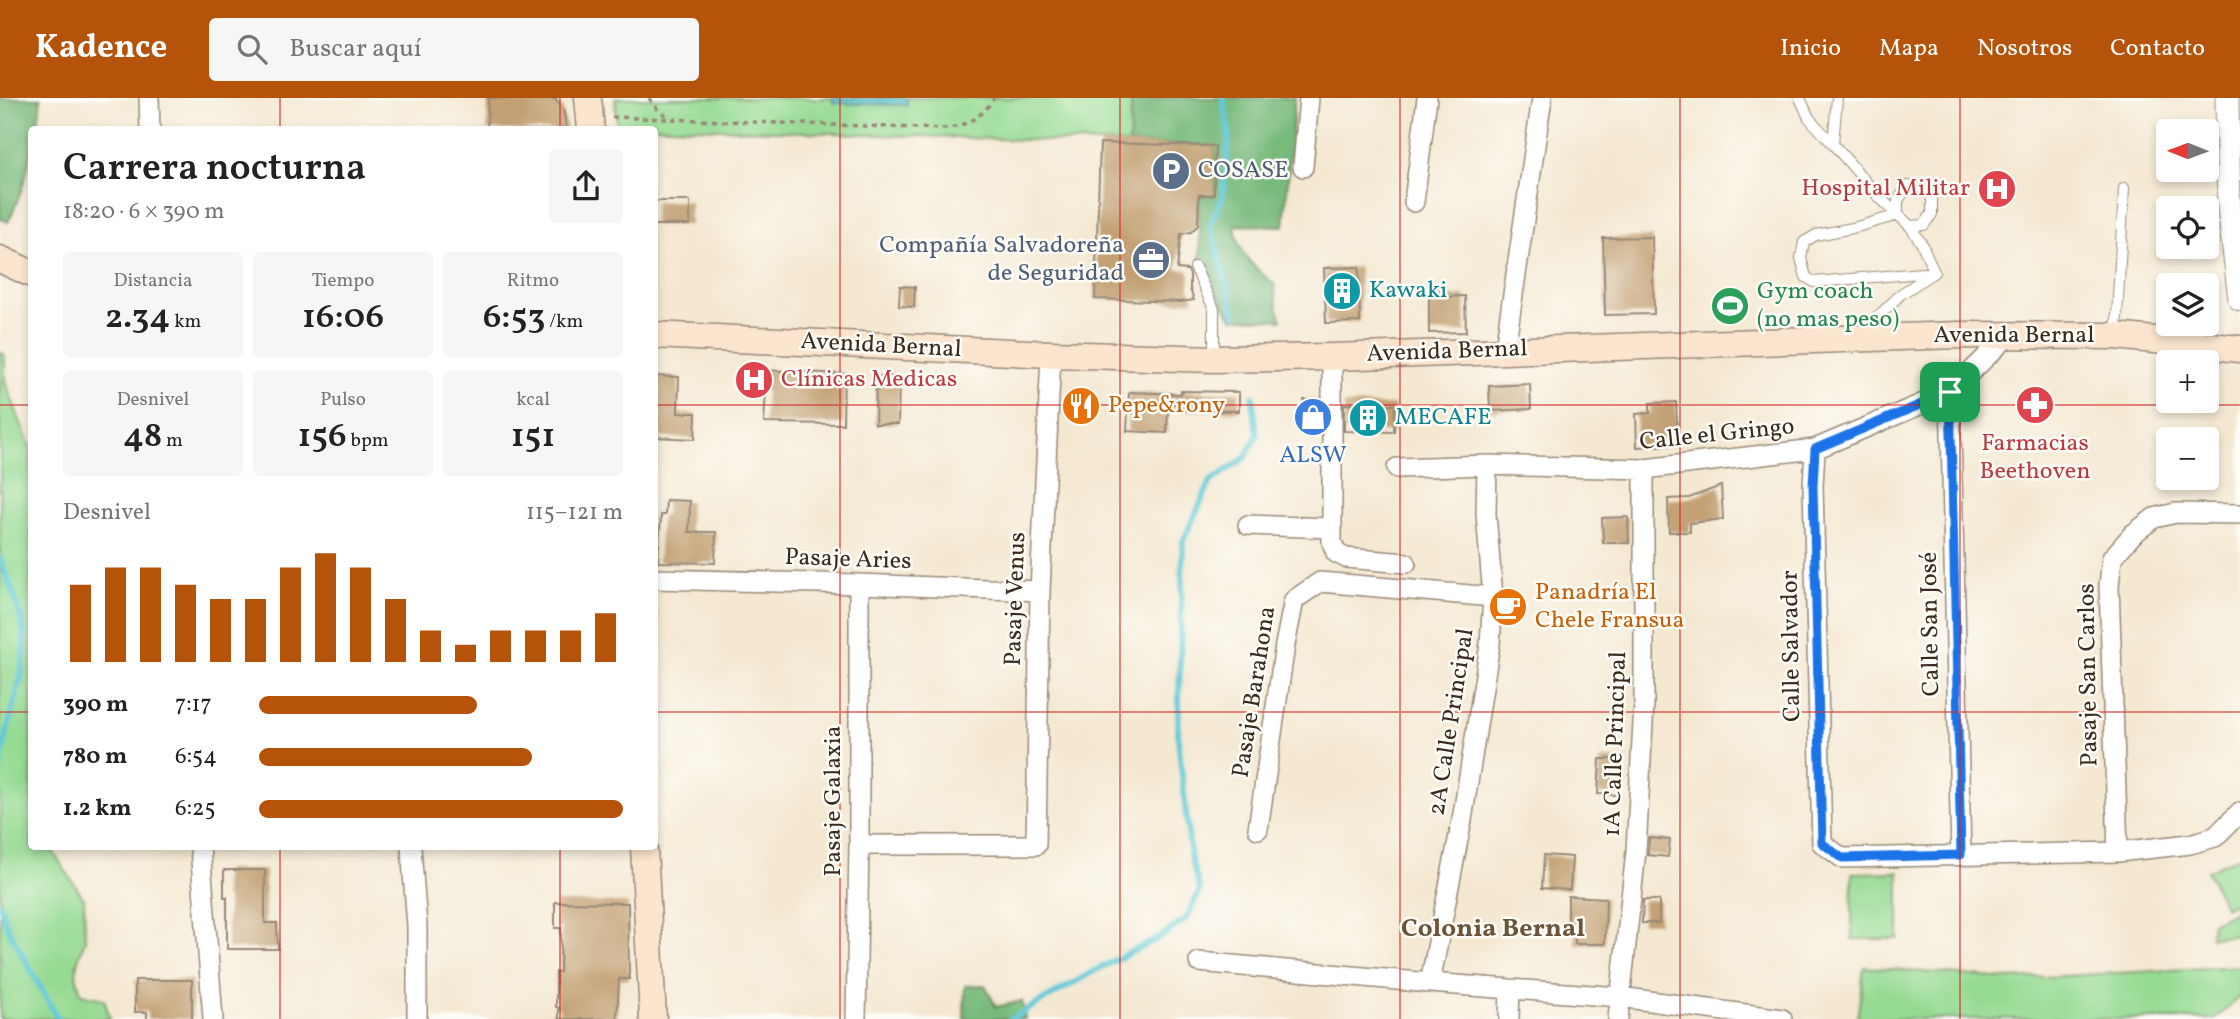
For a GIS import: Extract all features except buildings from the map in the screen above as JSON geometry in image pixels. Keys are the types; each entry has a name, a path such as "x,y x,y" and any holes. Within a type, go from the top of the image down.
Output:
{"main road":[{"path":"589,98 602,123"},
{"path":"0,258 28,273"},
{"name":"Avenida Bernal","path":"658,335 1214,359 2008,335 2116,336 2240,349"},
{"path":"643,850 653,1019"}],"street":[{"path":"149,98 150,126"},
{"path":"1303,167 1309,98"},
{"path":"1414,202 1427,98"},
{"path":"1505,349 1542,98"},
{"path":"2227,98 2230,208 2240,299"},
{"name":"Calle el Gringo","path":"1397,468 1487,465 1644,470 1815,449 1950,392 2008,335"},
{"name":"Pasaje Venus","path":"859,845 1035,845 1040,592 1051,354"},
{"path":"1332,357 1331,528 1336,553 1346,558 1406,563"},
{"name":"Calle San José","path":"1950,392 1961,855"},
{"name":"Calle Salvador","path":"1815,449 1813,499 1822,843 1842,858 1961,855"},
{"name":"2A Calle Principal","path":"1430,984 1462,820 1490,644 1493,597 1486,514 1487,465"},
{"name":"1A Calle Principal","path":"1618,1019 1636,851 1644,704 1644,470"},
{"name":"Pasaje San Carlos","path":"2118,852 2109,586 2112,558 2133,534 2154,518 2176,513 2240,514"},
{"path":"1248,524 1331,528"},
{"name":"Pasaje Aries","path":"658,579 859,583 1040,592"},
{"name":"Pasaje Barahona","path":"1258,829 1294,600 1320,582 1493,597"},
{"name":"Pasaje Galaxia","path":"856,1019 859,583"},
{"path":"1961,855 2118,852 2190,844 2215,837 2240,812"},
{"path":"200,850 214,1019"},
{"path":"411,850 417,926 417,1019"},
{"path":"1199,962 1430,984 1620,997 1782,1019"},
{"path":"1509,1019 1510,989"}],"lane":[{"path":"1800,98 1809,118 1878,197 1910,226 1922,244 1934,272"},
{"path":"1833,144 1837,98"},
{"path":"1898,215 1898,200 1908,186 1923,188 1932,197 1932,214 1924,225 1910,226"},
{"path":"2116,336 2124,188"},
{"path":"1898,215 1816,235 1804,242 1801,258 1806,277 1814,282 1934,272"},
{"path":"1195,267 1214,309 1214,359"},
{"path":"1856,338 1891,303 1934,272"}],"path":[{"path":"649,98 658,110 670,118"},
{"path":"602,123 670,118 946,129 978,118 995,98"}],"green space":[{"path":"0,98 41,98 38,126 28,126 28,163 18,200 8,222 0,218"},
{"path":"615,98 1132,98 1129,144 617,125"},
{"path":"1132,98 1295,98 1284,226 1235,225 1239,244 1247,259 1274,284 1282,320 1232,318 1210,282 1200,258 1199,195 1214,195 1215,146 1129,144"},
{"path":"0,352 5,355 5,381 28,442 28,850 52,850 84,899 85,940 76,975 81,994 104,999 110,1019 0,1019"},
{"path":"2240,856 2240,900 2225,908 2207,871"},
{"path":"1899,872 1899,939 1852,939 1852,873"},
{"path":"2240,909 2240,935 2210,937 2212,923"},
{"path":"2240,966 2240,996 2215,1019 1857,1019 1864,967 2008,979"},
{"path":"985,985 996,1007 1022,1001 1025,1019 964,1019 965,986"}],"water":[{"path":"833,98 907,98 907,105 833,103"}],"waterway":[{"path":"1223,98 1229,136 1222,199 1210,224 1235,315"},
{"path":"1011,1019 1096,970 1159,938 1186,919 1200,890 1191,859 1178,738 1183,541 1211,481 1245,458 1257,435 1253,397"},
{"path":"0,559 19,610 24,645 20,680 0,768"},
{"path":"0,905 7,927 58,1019"}],"place":[{"name":"COSASE","path":"1171,171"},
{"name":"Hospital Militar","path":"1997,189"},
{"name":"Compañía Salvadoreña de Seguridad","path":"1151,260"},
{"name":"Kawaki","path":"1342,291"},
{"name":"Gym coach (no mas peso)","path":"1730,306"},
{"name":"Clínicas Medicas","path":"754,380"},
{"name":"Farmacias Beethoven","path":"2035,405"},
{"name":"Pepe&rony","path":"1081,406"},
{"name":"ALSW","path":"1313,417"},
{"name":"MECAFE","path":"1368,418"},
{"name":"Panadría El Chele Fransua","path":"1508,607"}],"district":[{"name":"Colonia Bernal","path":"1493,929"}],"route":[{"path":"1950,392 1961,855 1842,858 1822,843 1813,486 1815,449 1950,392"}]}
